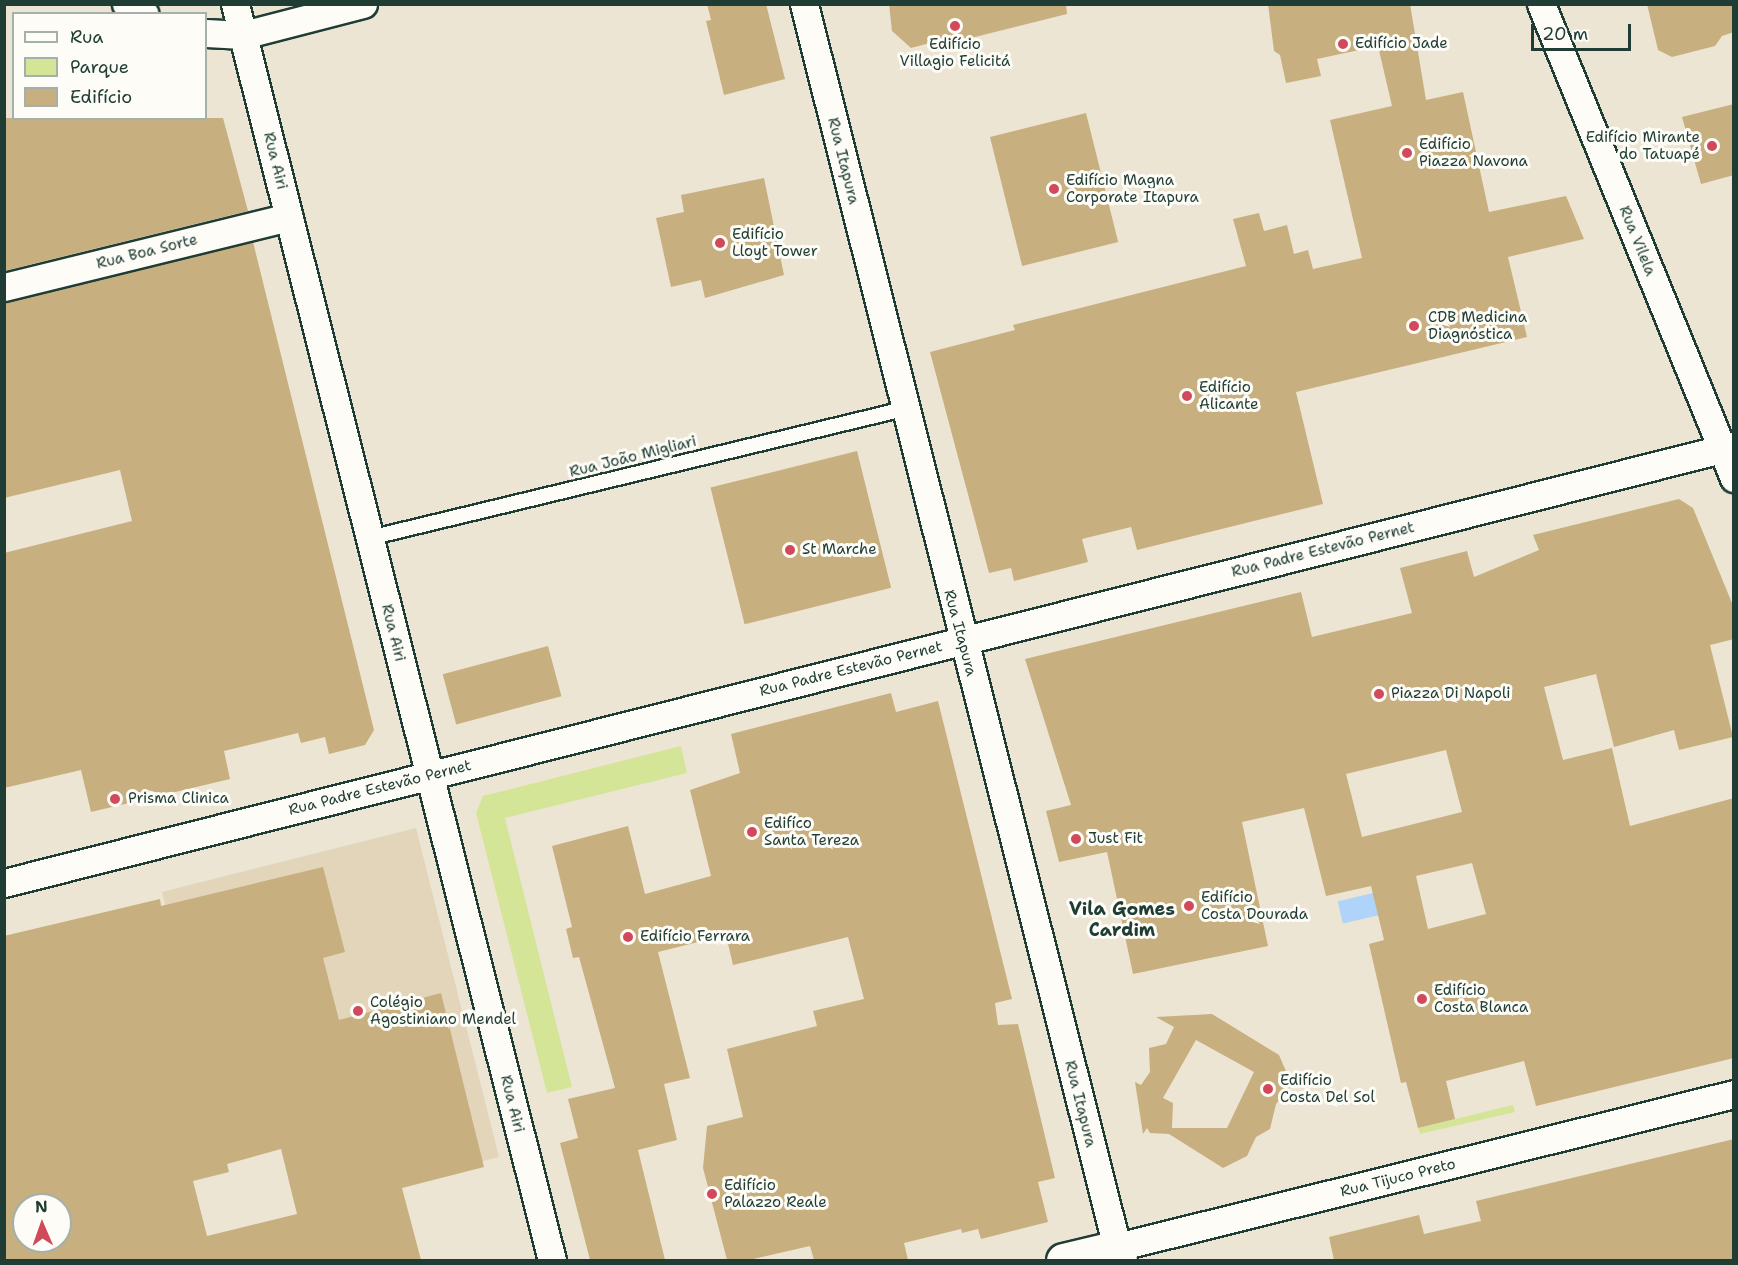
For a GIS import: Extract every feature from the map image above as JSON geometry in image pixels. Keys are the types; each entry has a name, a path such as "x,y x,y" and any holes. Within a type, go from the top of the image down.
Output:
{"street":[{"path":"126,4 141,12"},
{"name":"Rua Airi","path":"236,4 552,1260"},
{"path":"207,33 243,35 363,4"},
{"name":"Rua Itapura","path":"804,4 961,641 1118,1254"},
{"name":"Rua Vilela","path":"1541,4 1728,448 1734,478"},
{"name":"Rua Boa Sorte","path":"4,287 289,217"},
{"name":"Rua Padre Estevão Pernet","path":"4,883 1728,448"},
{"name":"Rua Tijuco Preto","path":"1063,1260 1118,1254 1734,1094"}],"lane":[{"name":"Rua João Migliari","path":"369,538 904,408"}],"shaded area":[{"name":"Colégio Agostiniano Mendel","path":"416,828 499,1157 303,1207 242,966 184,980 162,892"}],"green space":[{"path":"681,746 687,773 505,818 572,1087 547,1093 476,813 483,796"},
{"path":"1513,1105 1515,1112 1420,1134 1418,1128"}],"water":[{"path":"1399,887 1404,909 1343,924 1338,901"}],"building":[{"path":"707,4 766,4 785,79 724,95 706,21 711,20"},
{"name":"Edifício Villagio Felicitá","path":"889,4 1066,4 1067,14 931,48 930,43 911,48 892,31"},
{"path":"1268,4 1410,4 1426,100 1463,92 1489,212 1566,196 1584,239 1508,257 1527,337 1296,392 1323,504 1137,550 1131,527 1082,539 1088,562 1014,581 1011,568 989,573 930,352 1015,330 1013,325 1246,266 1233,219 1259,213 1264,231 1287,225 1294,254 1308,250 1313,269 1362,258 1330,120 1392,106 1378,46 1317,59 1321,76 1286,83 1280,55 1274,51"},
{"path":"1647,4 1734,4 1734,32 1722,36 1715,46 1672,57 1658,50"},
{"name":"Edifício Mirante do Tatuapé","path":"1734,104 1734,175 1701,184 1682,117"},
{"name":"Edifício Magna Corporate Itapura","path":"1086,113 1118,242 1022,266 990,137"},
{"path":"4,118 12,118 12,120 207,120 207,118 223,118 248,211 4,271"},
{"name":"Edifício Lloyt Tower","path":"764,178 784,275 705,298 701,280 671,287 656,218 684,212 681,195"},
{"path":"253,242 374,730 365,745 329,754 325,737 301,743 298,733 224,751 230,779 91,812 81,770 4,788 4,553 132,521 120,470 4,498 4,302"},
{"path":"857,451 891,588 745,624 710,488"},
{"path":"1679,499 1693,508 1734,608 1734,639 1710,645 1733,737 1679,750 1674,730 1614,747 1596,674 1544,687 1563,760 1612,748 1630,826 1734,798 1734,1058 1536,1106 1524,1061 1446,1081 1455,1119 1418,1128 1406,1082 1401,1083 1369,944 1384,940 1371,886 1326,896 1304,808 1242,822 1268,946 1133,974 1107,852 1059,862 1046,811 1071,805 1025,659 1301,592 1312,637 1412,613 1400,568 1467,551 1474,577 1539,550 1533,535","holes":["1446,750 1462,812 1362,837 1346,774","1472,863 1486,914 1428,929 1416,876"]},
{"path":"548,646 561,696 456,724 443,674"},
{"path":"891,693 896,712 938,701 1012,999 995,1003 998,1025 1018,1024 1055,1178 1038,1182 1048,1222 981,1239 978,1229 962,1233 961,1229 904,1243 908,1260 814,1260 810,1246 749,1260 727,1260 703,1168 707,1126 743,1117 727,1049 817,1026 813,1011 864,999 848,937 733,965 726,935 658,952 690,1078 664,1084 677,1140 638,1150 665,1260 590,1260 560,1143 578,1138 568,1099 615,1088 579,957 573,958 566,929 572,927 552,846 628,826 645,894 711,876 690,790 740,773 731,734"},
{"path":"323,867 345,952 323,958 339,1020 441,993 484,1167 402,1188 421,1260 4,1260 4,936 160,899 161,906","holes":["281,1149 297,1214 207,1236 193,1181 229,1172 227,1164"]},
{"name":"Edifício Costa Del Sol","path":"1212,1014 1279,1055 1292,1085 1276,1104 1270,1129 1256,1137 1247,1156 1223,1168 1169,1134 1150,1133 1147,1128 1143,1134 1135,1082 1141,1085 1150,1072 1149,1048 1166,1044 1174,1027 1156,1017","holes":["1196,1040 1254,1072 1227,1128 1172,1128 1173,1103 1163,1098"]},
{"path":"1734,1139 1734,1260 1334,1260 1329,1237 1419,1215 1424,1234 1481,1221 1476,1201"}],"place":[{"name":"Edifício Villagio Felicitá","path":"955,26"},
{"name":"Edifício Jade","path":"1343,44"},
{"name":"Edifício Mirante do Tatuapé","path":"1712,146"},
{"name":"Edifício Piazza Navona","path":"1407,153"},
{"name":"Edifício Magna Corporate Itapura","path":"1054,189"},
{"name":"Edifício Lloyt Tower","path":"720,243"},
{"name":"CDB Medicina Diagnóstica","path":"1414,326"},
{"name":"Edifício Alicante","path":"1187,396"},
{"name":"St Marche","path":"790,550"},
{"name":"Piazza Di Napoli","path":"1379,694"},
{"name":"Prisma Clinica","path":"115,799"},
{"name":"Edifíco Santa Tereza","path":"752,832"},
{"name":"Just Fit","path":"1076,839"},
{"name":"Edifício Costa Dourada","path":"1189,906"},
{"name":"Edifício Ferrara","path":"628,937"},
{"name":"Edifício Costa Blanca","path":"1422,999"},
{"name":"Colégio Agostiniano Mendel","path":"358,1011"},
{"name":"Edifício Costa Del Sol","path":"1268,1089"},
{"name":"Edifício Palazzo Reale","path":"712,1194"}],"district":[{"name":"Vila Gomes Cardim","path":"1122,920"}]}
